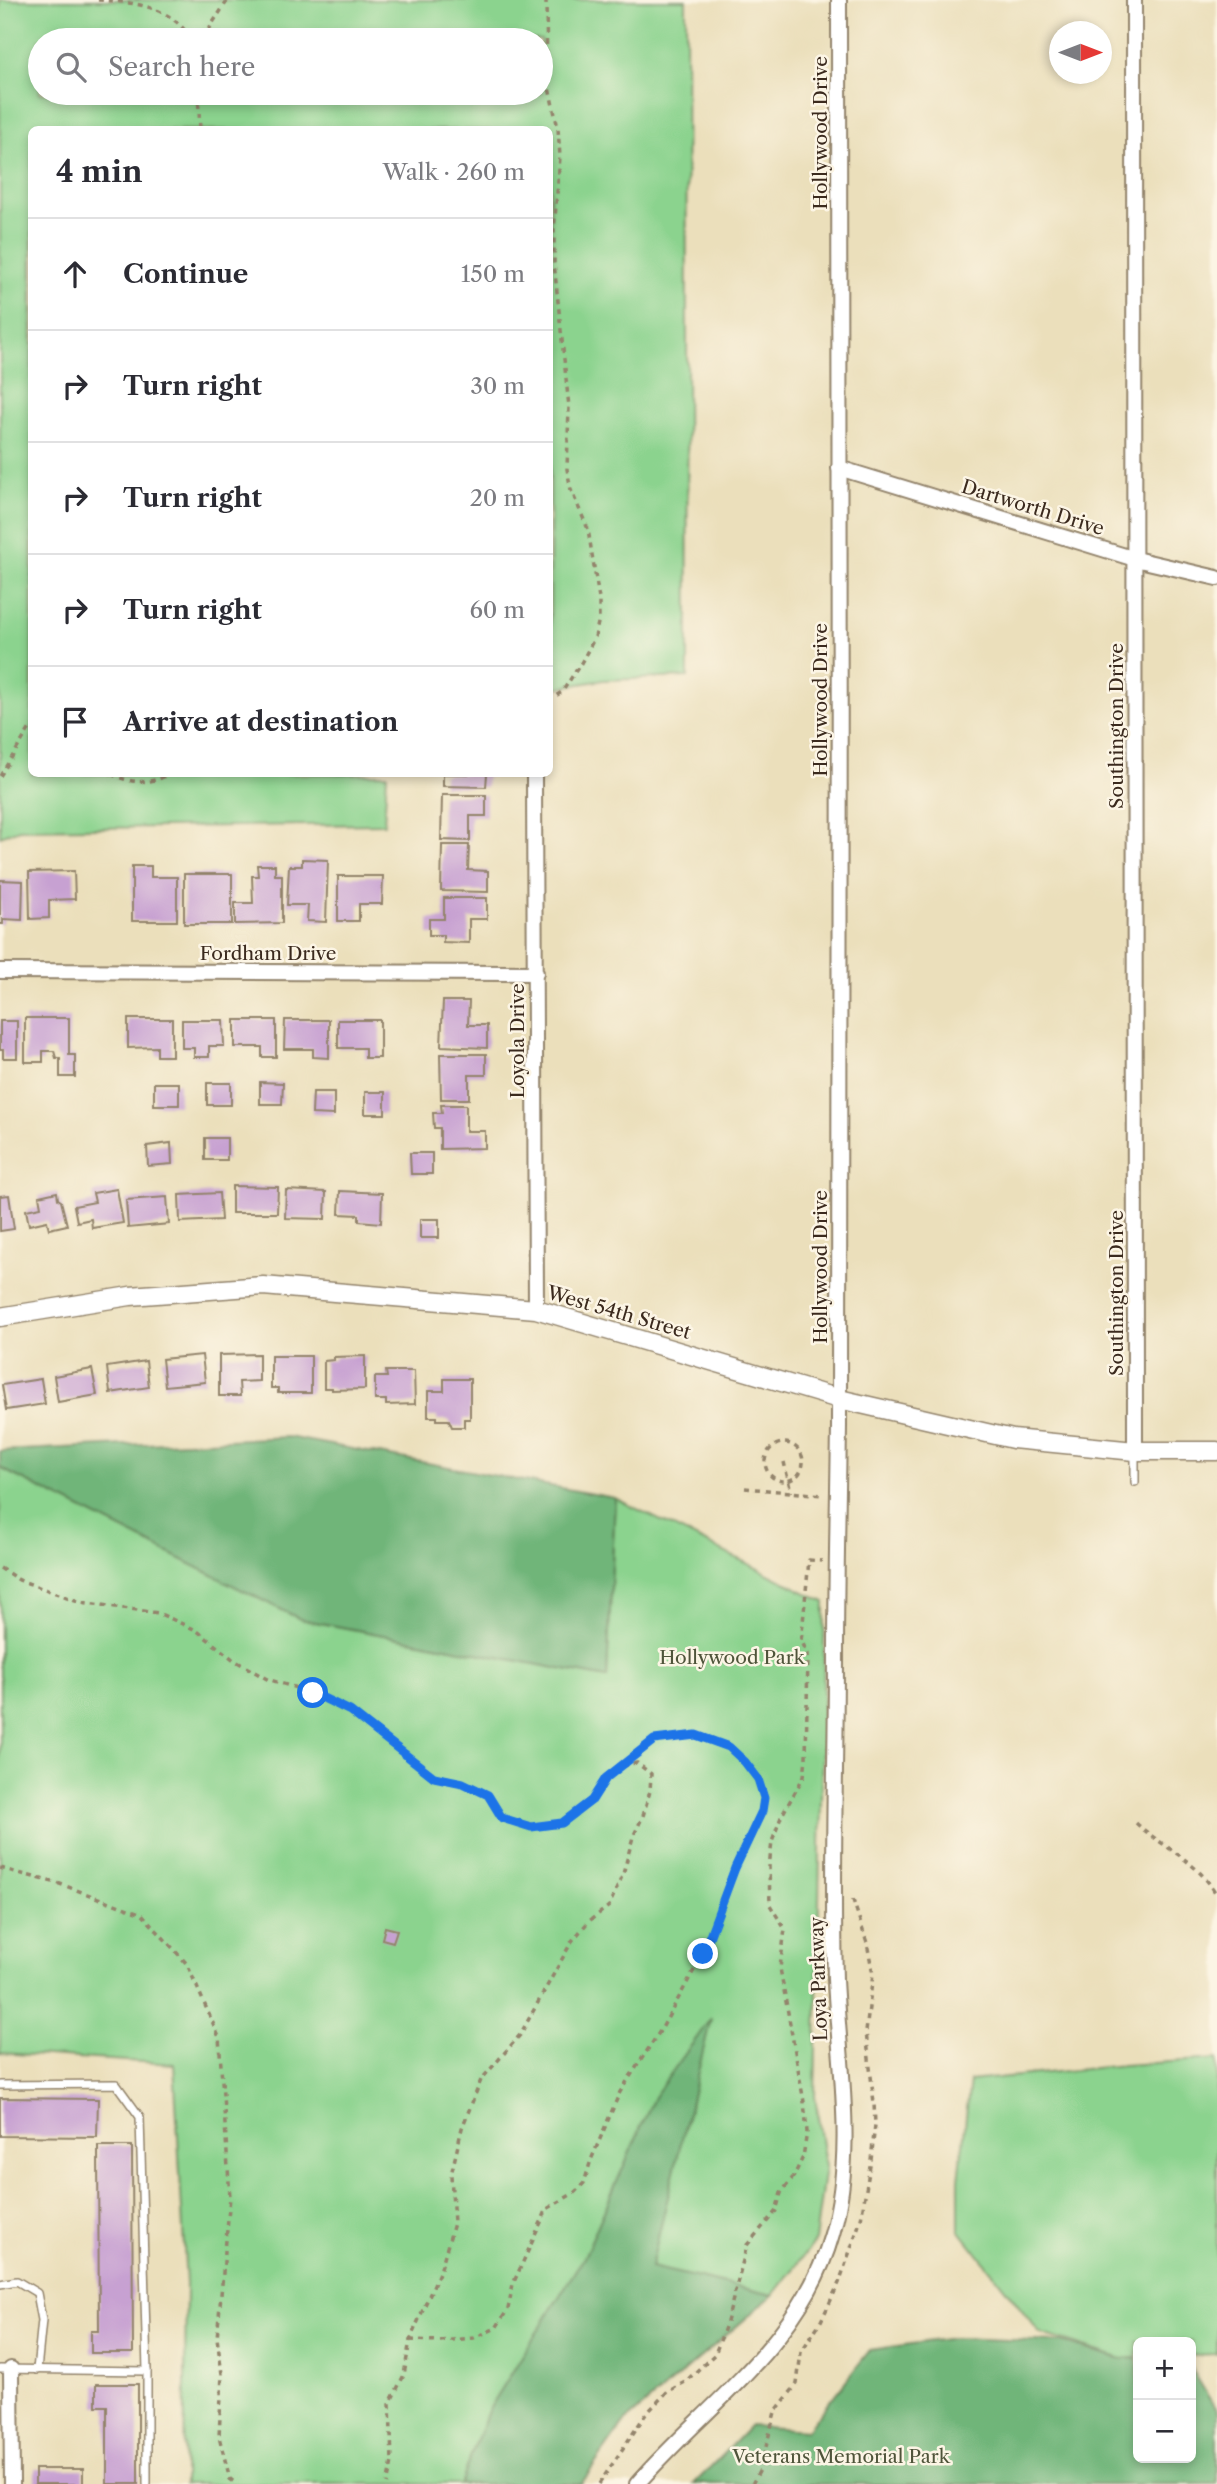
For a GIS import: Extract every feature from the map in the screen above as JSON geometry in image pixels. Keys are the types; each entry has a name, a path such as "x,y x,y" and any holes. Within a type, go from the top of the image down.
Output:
{"street":[{"name":"Hollywood Drive","path":"839,0 839,1399"},
{"name":"Southington Drive","path":"1134,0 1135,1451"},
{"name":"Dartworth Drive","path":"839,468 1135,559 1217,578"},
{"name":"Loyola Drive","path":"534,777 536,1309"},
{"name":"Fordham Drive","path":"0,971 536,972"},
{"name":"West 54th Street","path":"0,1317 130,1296 263,1286 536,1309 839,1399 1013,1438 1135,1451 1217,1451"},
{"name":"Loya Parkway","path":"637,2484 663,2454 754,2367 781,2336 822,2264 835,2226 841,2195 844,2138 835,1976 839,1399"},
{"path":"6,2369 12,2484"}],"lane":[{"path":"1135,1451 1135,1482"},
{"path":"0,2085 116,2084 140,2117 147,2371 147,2484"},
{"path":"0,2284 17,2281 37,2293 42,2320 37,2370"},
{"path":"6,2369 147,2371"}],"path":[{"path":"99,0 149,6 174,19 181,28"},
{"path":"211,28 228,0"},
{"path":"545,0 546,28"},
{"path":"199,105 200,126"},
{"path":"553,105 560,157 554,263 569,407 567,469 571,491 588,529 599,599 595,637 562,692 553,697"},
{"path":"0,776 28,731"},
{"path":"118,777 127,781 147,781 160,777"},
{"path":"788,1443 801,1450 803,1465 796,1478 788,1480 781,1482 769,1475 765,1459 773,1447 788,1443"},
{"path":"784,1462 791,1492"},
{"path":"745,1488 807,1495"},
{"path":"599,2484 646,2414 667,2392 685,2382 715,2354 727,2322 747,2245 776,2211 781,2193 794,2176 803,2157 807,2132 804,2102 780,1968 786,1929 770,1905 769,1867 772,1842 781,1817 804,1776 808,1654 802,1640 809,1560"},
{"path":"0,1568 19,1580 81,1602 158,1614 196,1630 234,1660 267,1679 313,1693 350,1711 434,1777 463,1783 488,1795 502,1818 531,1827 562,1823 592,1800 606,1778 621,1764 654,1740 696,1735 712,1739 729,1747 758,1779 764,1798 762,1811 735,1868 703,1954 662,2028 620,2092 584,2183 574,2193 547,2209 513,2284 508,2309 496,2328 474,2338 410,2340"},
{"path":"387,2484 392,2462 390,2403 404,2375 410,2340 448,2246 454,2223 451,2175 462,2128 481,2080 520,2035 572,1941 589,1921 609,1906 623,1874 650,1791 651,1774 637,1763 621,1764"},
{"path":"1136,1823 1155,1841 1183,1856 1217,1896"},
{"path":"0,1868 60,1884 142,1914 187,1964 219,2037 230,2197 216,2337 222,2374 219,2437 230,2479 237,2484"}],"green space":[{"path":"0,0 686,0 688,677 603,680 553,688 553,126 28,126 28,777 387,777 384,824 19,829 0,836"},
{"path":"288,1437 615,1498 607,1678 300,1619 0,1468 0,1451"},
{"name":"Hollywood Park","path":"0,1468 300,1619 607,1678 615,1498 825,1602 815,2096 825,2166 815,2241 773,2295 651,2267 495,2484 184,2484 186,2284 174,2064 0,2053"},
{"path":"711,2018 651,2267 773,2295 624,2423 581,2484 460,2484 488,2411 585,2255 654,2097"},
{"path":"1217,2059 1217,2354 1196,2355 1196,2337 1133,2337 1133,2358 1122,2359 1040,2333 959,2230 959,2180 970,2081 1123,2065"},
{"name":"Veterans Memorial Park","path":"953,2338 1061,2342 1122,2359 1133,2358 1133,2463 1196,2463 1196,2376 1217,2411 1217,2484 694,2484 750,2426 807,2430 870,2350"}],"building":[{"path":"443,777 487,777 486,787 443,786"},
{"path":"442,795 486,795 486,816 470,816 470,841 441,840"},
{"path":"442,845 469,845 468,870 488,871 488,892 441,891"},
{"path":"302,859 328,860 326,922 307,921 308,905 287,905 289,866 302,866"},
{"path":"257,865 275,865 275,875 282,875 282,923 235,924 235,903 253,903 252,876 258,876"},
{"path":"132,866 151,866 151,877 177,877 177,921 132,921"},
{"path":"74,871 75,899 49,900 49,918 30,919 29,872"},
{"path":"184,874 232,874 232,924 184,924"},
{"path":"338,876 383,876 382,904 359,904 359,921 338,921"},
{"path":"0,880 23,881 22,920 3,919 3,924 0,924"},
{"path":"444,898 487,898 487,919 469,919 469,943 443,942 443,935 429,935 429,919 444,919"},
{"path":"443,1001 469,1001 468,1025 487,1025 487,1048 441,1046"},
{"path":"25,1018 69,1018 69,1055 75,1055 75,1077 60,1077 60,1058 56,1058 54,1051 43,1051 43,1062 25,1062"},
{"path":"128,1019 172,1019 172,1056 157,1056 157,1047 128,1048"},
{"path":"182,1020 223,1020 224,1046 209,1046 209,1057 194,1057 194,1048 182,1048"},
{"path":"235,1020 276,1020 276,1057 262,1057 262,1047 235,1047"},
{"path":"285,1020 329,1020 329,1058 313,1057 313,1049 284,1049"},
{"path":"338,1020 380,1020 380,1058 365,1058 365,1048 338,1048"},
{"path":"0,1021 17,1021 17,1058 3,1058 3,1050 0,1050"},
{"path":"440,1054 486,1054 486,1075 469,1075 469,1099 441,1099"},
{"path":"260,1082 283,1083 282,1104 260,1104"},
{"path":"154,1083 179,1083 179,1105 154,1105"},
{"path":"207,1083 231,1083 231,1105 207,1105"},
{"path":"313,1092 334,1092 334,1115 312,1114"},
{"path":"365,1092 385,1092 385,1114 365,1114"},
{"path":"441,1105 466,1105 466,1131 485,1131 485,1148 440,1149 440,1128 434,1128 433,1113 442,1113"},
{"path":"205,1138 227,1138 227,1160 205,1160"},
{"path":"171,1143 172,1164 148,1166 147,1146"},
{"path":"410,1153 432,1153 432,1174 411,1174"},
{"path":"232,1186 278,1187 277,1213 232,1213"},
{"path":"117,1189 123,1223 92,1228 91,1219 77,1222 74,1206 95,1202 93,1193"},
{"path":"286,1190 326,1192 325,1219 285,1218"},
{"path":"340,1191 382,1193 381,1223 359,1221 359,1215 339,1214"},
{"path":"57,1192 67,1225 49,1229 47,1221 29,1225 26,1210 41,1207 39,1196"},
{"path":"219,1193 221,1220 180,1222 179,1195"},
{"path":"9,1195 14,1229 0,1231 0,1196"},
{"path":"167,1197 169,1224 128,1228 126,1200"},
{"path":"420,1219 439,1219 439,1238 420,1238"},
{"path":"259,1354 259,1381 239,1382 240,1396 219,1396 219,1355"},
{"path":"202,1355 205,1382 165,1386 162,1359"},
{"path":"271,1356 311,1356 311,1393 278,1393 278,1388 271,1388"},
{"path":"365,1356 365,1389 324,1388 324,1361 334,1360 334,1357"},
{"path":"146,1361 149,1387 110,1393 107,1367"},
{"path":"92,1369 97,1395 58,1402 54,1376"},
{"path":"386,1371 414,1371 415,1404 386,1405 386,1400 375,1400 375,1377 387,1377"},
{"path":"41,1379 45,1404 6,1410 2,1385"},
{"path":"444,1379 470,1379 470,1419 464,1419 464,1427 452,1427 449,1420 428,1417 428,1391 444,1391"},
{"path":"385,1927 397,1930 393,1942 382,1939"},
{"path":"0,2098 98,2099 97,2137 0,2136"},
{"path":"98,2146 132,2146 133,2353 91,2353 91,2331 99,2331"},
{"path":"96,2384 138,2384 138,2484 107,2484 107,2406 96,2406"},
{"path":"35,2469 83,2469 83,2484 35,2484"}],"route":[{"path":"313,1693 350,1711 434,1777 463,1783 488,1795 502,1818 531,1827 562,1823 592,1800 606,1778 621,1764 654,1740 696,1735 729,1747 758,1779 764,1798 762,1811 735,1868 703,1954"}]}
